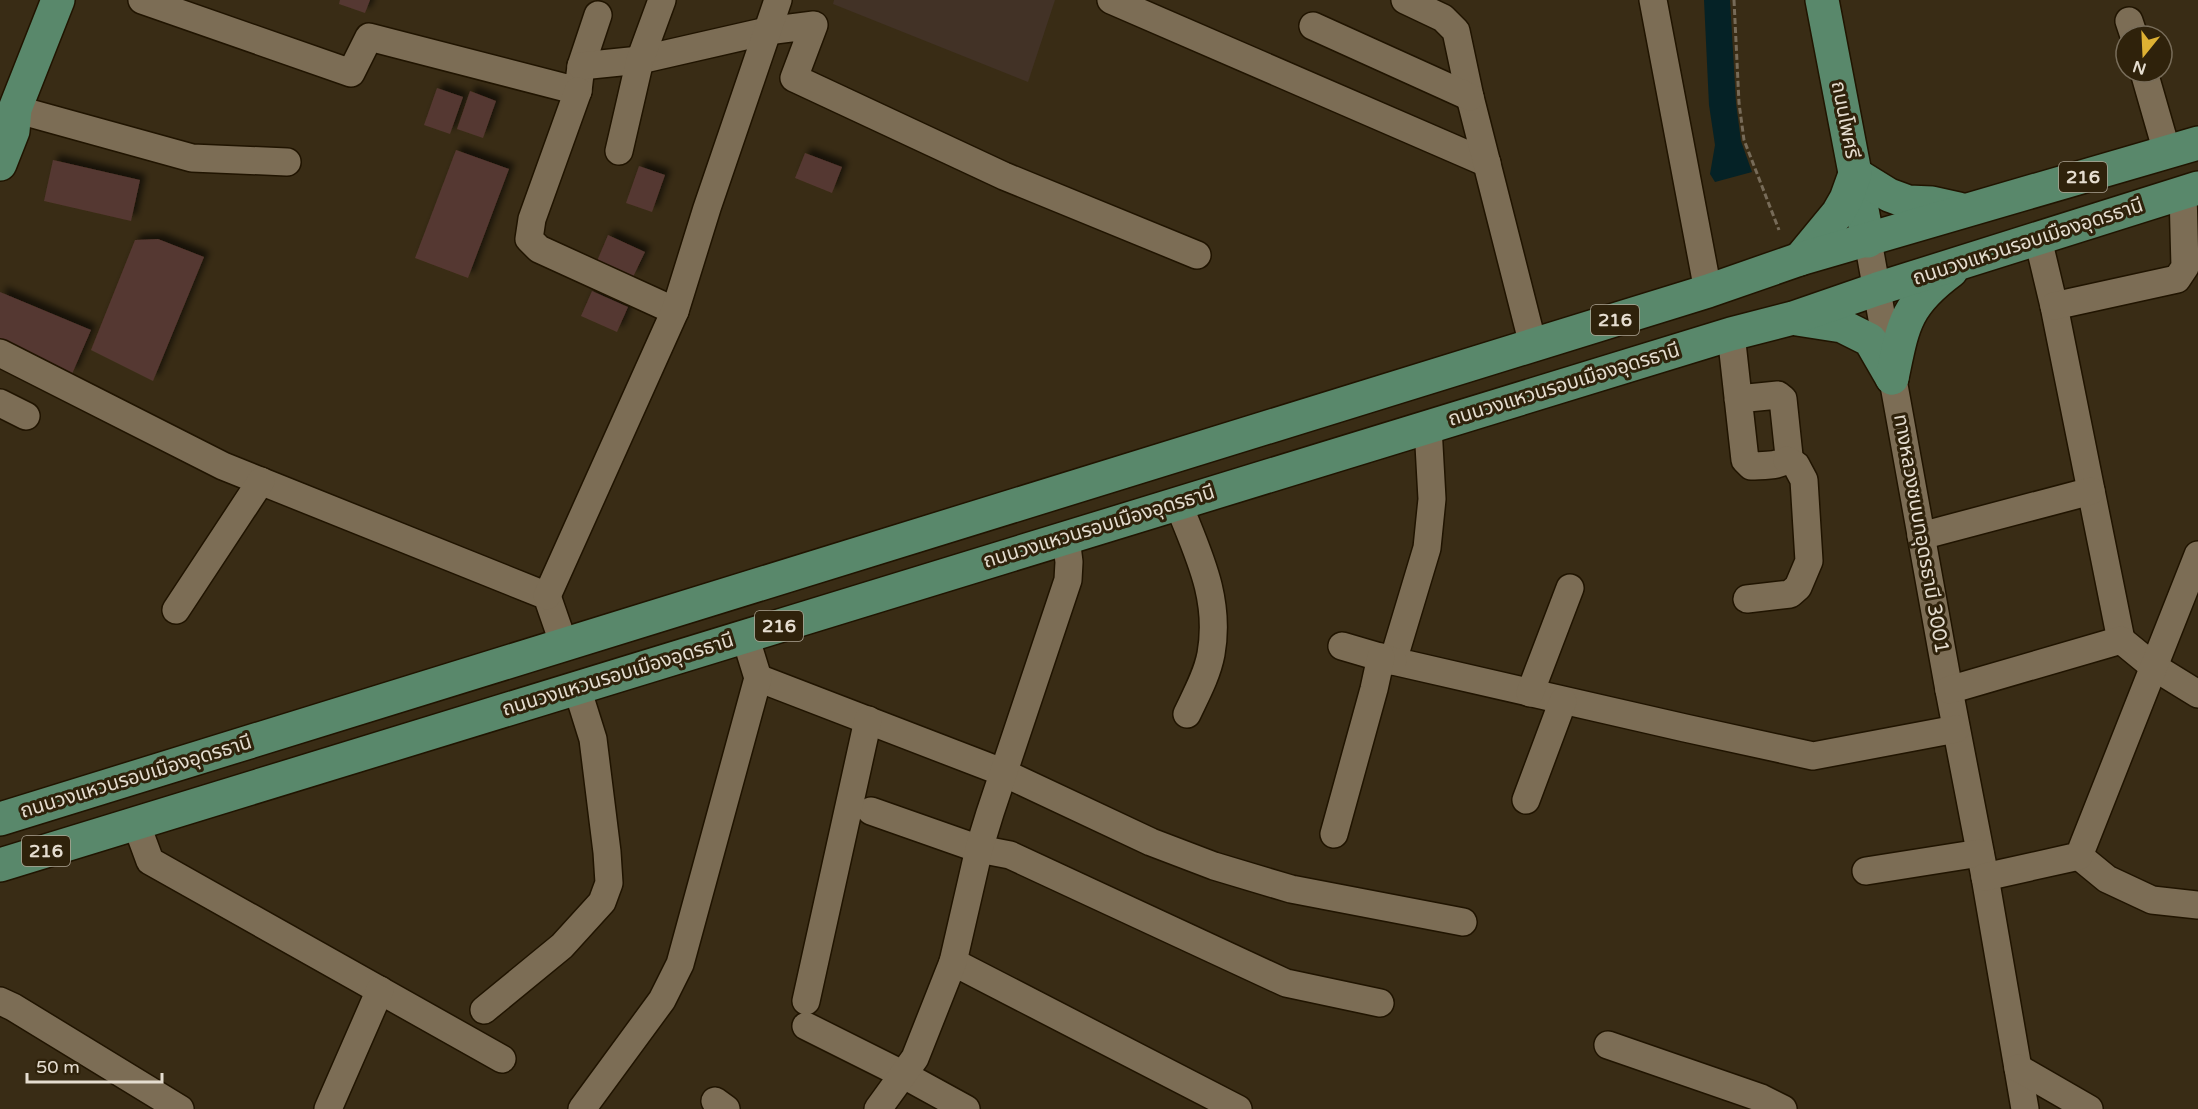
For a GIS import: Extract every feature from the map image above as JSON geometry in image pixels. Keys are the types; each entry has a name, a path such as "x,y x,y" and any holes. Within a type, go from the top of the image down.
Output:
{"main road":[{"path":"0,164 13,130 8,119 58,0"},
{"name":"ถนนโพศรี","path":"1822,0 1868,241"},
{"name":"ถนนวงแหวนรอบเมืองอุดรธานี","path":"0,819 1708,291 1800,259 2198,143"},
{"path":"1800,259 1838,213 1855,174 1889,195 1908,202 1932,203 1968,211"},
{"name":"ถนนวงแหวนรอบเมืองอุดรธานี","path":"0,865 1731,334 1793,318 1877,289 2191,190"},
{"path":"1893,378 1901,335 1911,310 1930,287 1960,264"},
{"path":"1793,318 1842,326 1870,340 1893,378"},
{"path":"0,804 67,798"}],"street":[{"path":"142,0 351,73 369,37 579,79 640,60 766,32 814,25 794,78 1004,176 1197,255"},
{"path":"619,151 640,60 662,0"},
{"path":"564,645 547,596 675,311 778,0"},
{"path":"1112,0 1487,164"},
{"path":"1406,0 1443,18 1456,31 1470,97 1533,345"},
{"path":"1653,0 1708,291"},
{"path":"598,15 532,219 529,239 539,249 675,311"},
{"path":"1313,26 1470,97"},
{"path":"2147,84 2167,152"},
{"path":"8,119 192,158 287,162"},
{"path":"2054,306 2177,279 2185,267 2191,190"},
{"path":"2038,239 2054,306 2121,640 2154,667 2198,694"},
{"name":"ทางหลวงชนบทอุดรธานี 3001","path":"1868,241 2025,1109"},
{"path":"1731,334 1745,460 1751,466 1782,463 1787,460"},
{"path":"0,353 224,466 547,596"},
{"path":"1738,399 1778,395 1783,399 1787,460"},
{"path":"0,403 26,416"},
{"path":"1334,834 1374,689 1427,548 1432,499 1428,427"},
{"path":"1747,598 1790,594 1798,587 1809,561 1804,480 1796,465 1787,460"},
{"path":"176,610 261,481"},
{"path":"1921,536 2091,491"},
{"path":"1178,503 1209,582 1214,629 1211,656 1187,714"},
{"path":"878,1109 915,1058 953,962 979,849 1002,772 1068,580 1069,562 1066,538"},
{"path":"2079,856 2198,555"},
{"path":"1530,693 1570,588"},
{"path":"582,1109 662,1000 680,964 758,678 745,636"},
{"path":"1949,690 2121,640"},
{"path":"1342,646 1563,701 1812,756 1956,729"},
{"path":"758,678 1002,772 1151,842 1214,866 1291,889 1463,922"},
{"path":"484,1010 562,946 602,902 609,883 608,852 593,739 577,688"},
{"path":"1526,800 1563,701"},
{"path":"868,720 806,1014 904,1075 966,1109"},
{"path":"872,811 979,849 1010,855 1286,983 1380,1003"},
{"path":"136,823 150,861 502,1059"},
{"path":"1866,871 1982,865 2079,856 2107,879 2152,900 2198,905"},
{"path":"953,962 1238,1109"},
{"path":"328,1109 380,990"},
{"path":"0,1001 180,1109"},
{"path":"1608,1045 1761,1098 1783,1109"},
{"path":"2018,1068 2089,1109"}],"path":[{"path":"1734,0 1739,103 1744,140 1779,230"}],"shaded area":[{"path":"834,0 1055,0 1028,82 833,4"}],"water":[{"path":"1704,0 1730,0 1736,103 1741,141 1752,172 1715,182 1710,174 1715,145 1709,105"}],"building":[{"path":"340,0 370,0 365,13 339,4"},
{"path":"437,88 463,97 450,134 424,125"},
{"path":"470,91 496,101 483,138 457,129"},
{"path":"456,150 509,169 468,278 415,258"},
{"path":"805,153 842,167 832,193 795,178"},
{"path":"53,160 140,180 131,221 44,201"},
{"path":"639,166 665,175 652,212 626,203"},
{"path":"608,235 645,252 633,277 597,261"},
{"path":"158,239 204,257 153,381 91,350 135,240"},
{"path":"592,291 628,307 617,332 581,316"},
{"path":"0,292 91,330 72,374 0,343"}]}
